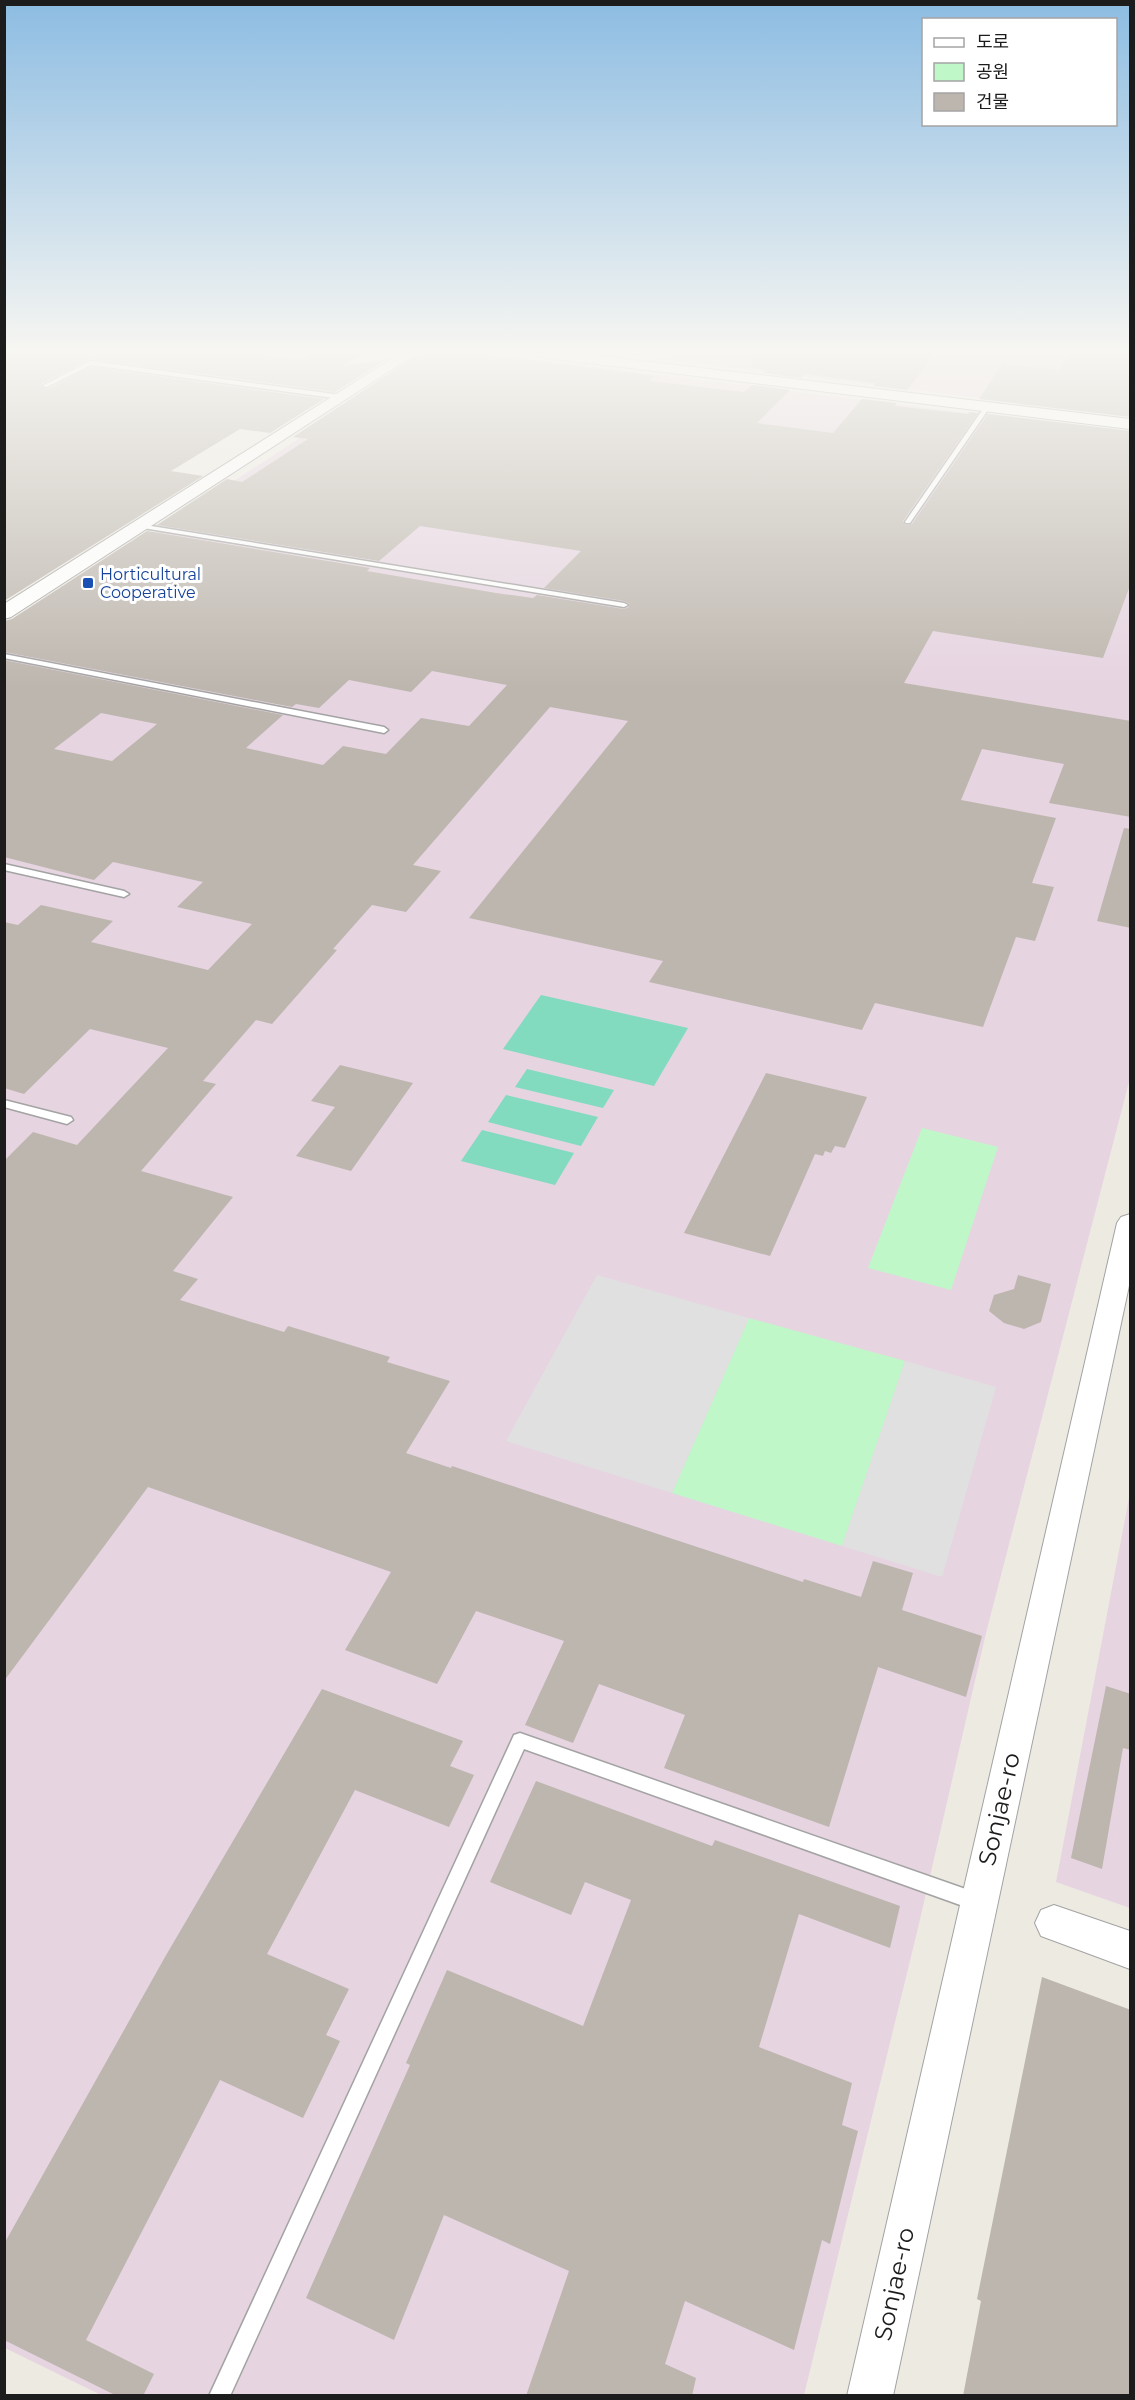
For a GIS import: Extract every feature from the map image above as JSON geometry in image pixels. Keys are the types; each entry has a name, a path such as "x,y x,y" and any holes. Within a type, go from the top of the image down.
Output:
{"street":[{"path":"4,613 235,465"},
{"name":"Sonjae-ro","path":"870,2396 978,1902 1131,1223"},
{"path":"1054,1923 1131,1950"}],"lane":[{"path":"908,522 947,465"},
{"path":"139,526 624,605"},
{"path":"4,656 384,730"},
{"path":"4,867 124,894"},
{"path":"4,1103 67,1120"},
{"path":"219,2396 520,1740 978,1902"}],"shaded area":[{"path":"258,465 1130,465 1130,1078 986,1633 918,1928 804,2395 101,2395 5,2348 4,632"},
{"path":"597,1275 749,1318 672,1493 506,1441"},
{"path":"905,1361 996,1387 942,1577 842,1546"},
{"path":"1130,1493 1130,1908 1056,1882"}],"green space":[{"path":"541,995 688,1028 654,1086 503,1049"},
{"path":"527,1069 614,1090 603,1108 515,1087"},
{"path":"506,1095 598,1117 581,1146 488,1122"},
{"path":"922,1128 998,1147 951,1290 868,1268"},
{"path":"482,1130 574,1153 555,1185 461,1161"},
{"path":"749,1318 905,1361 842,1546 672,1493"}],"building":[{"path":"4,465 181,465 171,471 203,476 4,601"},
{"path":"268,465 942,465 903,521 906,525 912,524 953,465 1131,465 1131,583 1103,658 933,631 904,683 1131,721 1131,817 1049,803 1064,764 982,749 961,800 1056,818 1032,883 1054,887 1035,941 1016,937 983,1027 875,1003 862,1030 649,982 663,961 469,918 628,721 550,707 413,865 441,871 406,912 372,905 333,949 337,950 272,1024 256,1020 203,1081 216,1084 141,1171 233,1197 173,1271 198,1279 180,1300 284,1332 288,1326 390,1357 387,1362 450,1381 406,1453 451,1468 452,1466 803,1582 804,1579 861,1597 873,1561 913,1573 902,1610 982,1636 966,1697 878,1667 829,1827 664,1768 685,1715 599,1684 573,1743 525,1725 564,1641 476,1611 437,1684 345,1650 391,1572 148,1487 4,1681 4,1161 33,1132 77,1145 168,1048 90,1029 24,1094 4,1088 4,922 18,925 41,905 113,921 91,942 208,970 252,924 177,907 203,882 113,862 94,880 4,857 4,660 283,715 246,748 323,765 343,746 386,754 421,718 469,726 507,685 432,671 411,692 349,680 319,708 296,704 292,707 4,652 4,621 12,619 147,531 370,568 367,571 496,593 533,598 537,595 624,609 630,604 624,601 544,588 581,551 420,526 379,561 157,525 227,479 242,482","holes":["101,713 157,724 112,761 54,749"]},
{"path":"1124,828 1131,829 1131,928 1097,921"},
{"path":"340,1065 413,1083 351,1171 296,1156 335,1107 311,1101"},
{"path":"766,1073 867,1097 845,1148 835,1146 831,1153 825,1151 823,1156 815,1154 770,1256 684,1233"},
{"path":"1018,1275 1051,1284 1041,1322 1024,1329 1004,1323 989,1311 994,1295 1014,1289"},
{"path":"1106,1686 1131,1694 1131,1750 1123,1748 1102,1869 1071,1858"},
{"path":"322,1689 463,1741 450,1766 474,1775 449,1827 355,1790 267,1954 349,1989 326,2035 340,2041 303,2118 220,2080 86,2340 154,2374 143,2396 117,2396 4,2340 4,2244 165,1957"},
{"path":"536,1781 712,1846 715,1840 900,1906 890,1948 799,1914 759,2047 852,2083 842,2125 858,2131 830,2244 822,2240 794,2350 685,2301 665,2364 696,2378 692,2396 526,2396 569,2271 444,2215 394,2340 306,2298 410,2065 406,2063 447,1970 583,2026 631,1900 585,1882 571,1915 490,1882"},
{"path":"1042,1977 1131,2010 1131,2396 963,2396 981,2301 977,2299"}],"place":[{"name":"Horticultural Cooperative","path":"88,583"}]}
